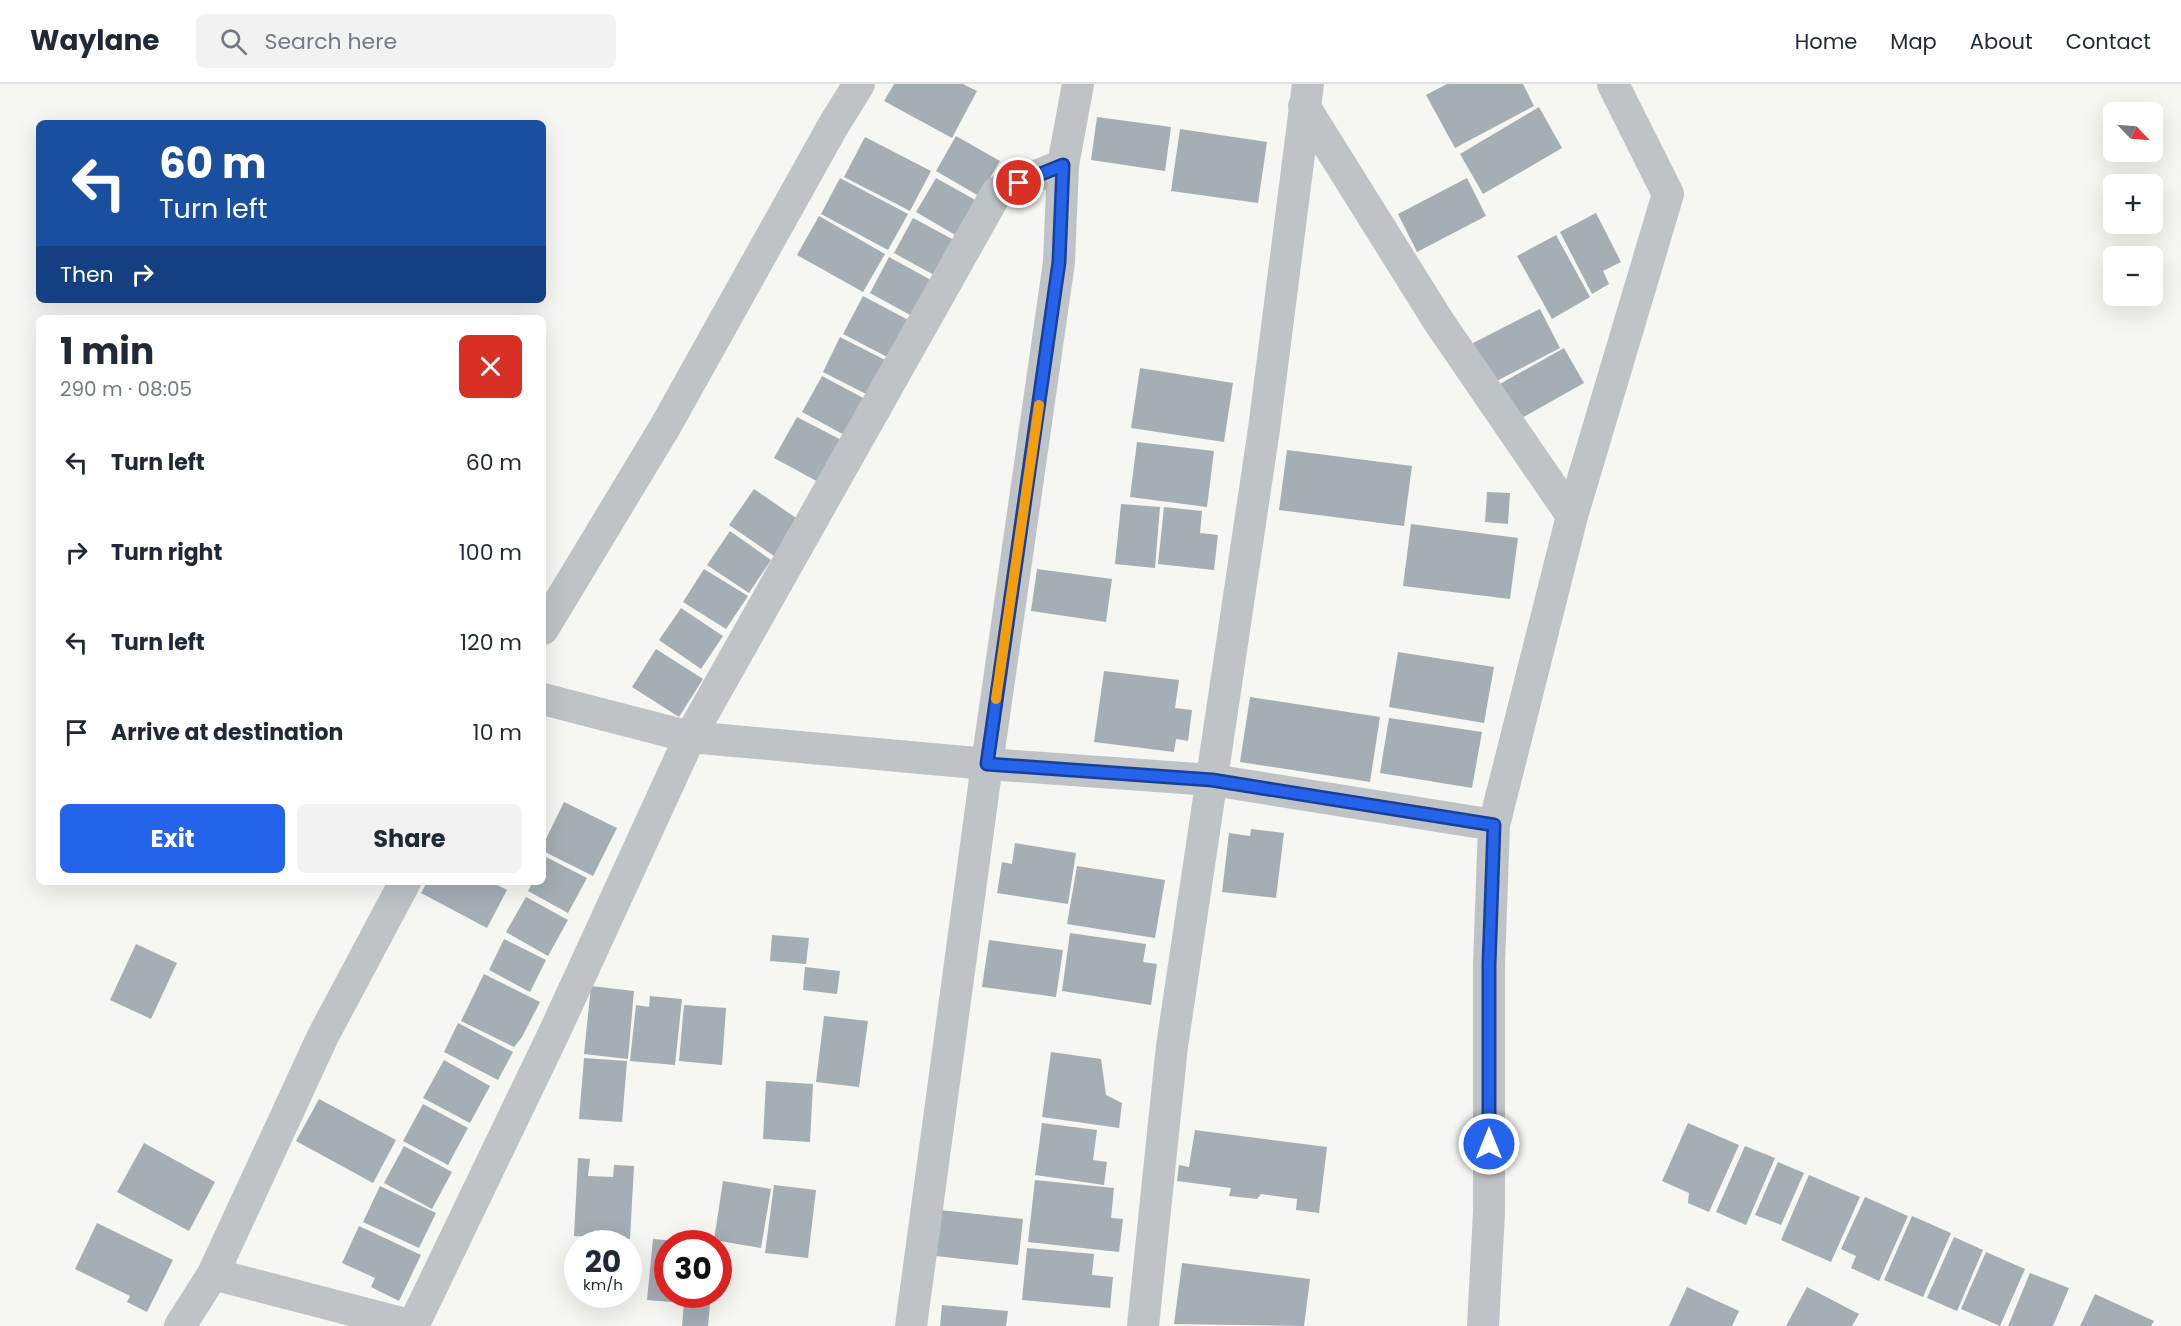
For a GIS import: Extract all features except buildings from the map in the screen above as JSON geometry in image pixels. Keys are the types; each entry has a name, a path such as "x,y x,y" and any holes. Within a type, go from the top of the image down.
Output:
{"street":[{"path":"546,624 665,427 833,126 859,84"},
{"path":"911,1326 987,764 1059,262 1063,165 1078,84"},
{"path":"1483,1326 1488,1212 1489,964 1494,825 1572,516 1668,194 1613,84"},
{"path":"1306,95 1439,322 1572,516"},
{"path":"1143,1326 1172,1046 1264,429 1306,95"},
{"path":"213,1274 413,1326 554,1033 690,737 997,192 1063,165"},
{"path":"546,700 690,737 987,764 1212,780 1494,825"},
{"path":"180,1326 213,1274 323,1036 403,885"}],"slow traffic":[{"path":"996,699 1039,405"}],"route":[{"path":"1019,183 1063,165 1059,262 987,764 1212,780 1494,825 1489,964 1489,1144"}]}
